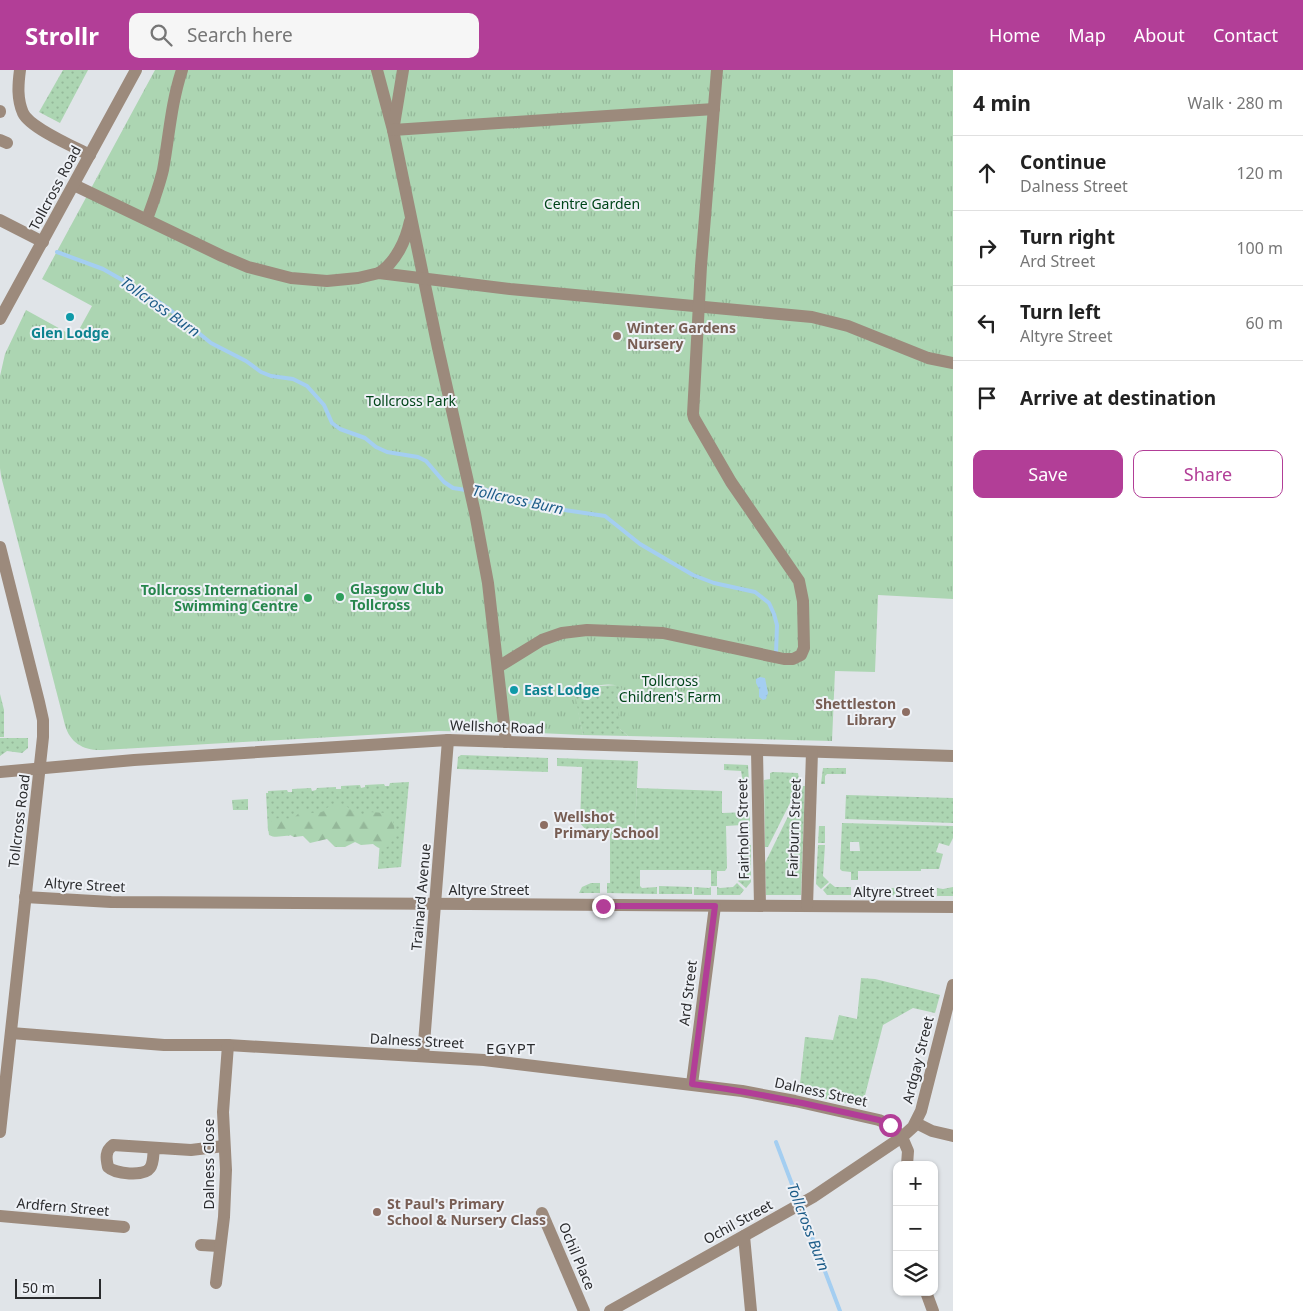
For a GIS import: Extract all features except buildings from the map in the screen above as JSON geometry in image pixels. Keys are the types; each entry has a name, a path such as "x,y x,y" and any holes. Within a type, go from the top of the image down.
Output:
{"street":[{"path":"20,70 17,89 24,115 41,130 90,155"},
{"name":"Tollcross Road","path":"0,319 136,70"},
{"path":"147,219 163,169 171,108 182,70"},
{"path":"377,70 393,130 423,279 473,503 488,583 506,742"},
{"path":"393,130 403,70"},
{"path":"498,667 542,640 562,633 587,630 663,633 784,659 797,658 801,655 804,648 802,590 799,581 731,482 694,418 698,306 717,70"},
{"path":"393,130 714,109"},
{"path":"74,185 222,256 248,267 273,274 326,282 379,273 510,289 827,319 928,358 953,363"},
{"path":"379,273 389,265 398,252 411,218"},
{"path":"0,220 43,242"},
{"name":"Tollcross Road","path":"0,547 42,712 44,737 0,1132"},
{"name":"Wellshot Road","path":"0,772 141,760 448,740 953,756"},
{"name":"Trainard Avenue","path":"423,1056 448,740"},
{"name":"Fairholm Street","path":"757,751 760,906"},
{"name":"Fairburn Street","path":"807,906 812,752"},
{"name":"Altyre Street","path":"25,896 88,902 953,907"},
{"name":"Ard Street","path":"692,1084 715,906"},
{"name":"Ardgay Street","path":"902,1137 916,1123 921,1111 953,985"},
{"name":"Dalness Street","path":"11,1033 164,1045 228,1045 484,1060 692,1084 758,1094 879,1120 890,1125 902,1137"},
{"name":"Dalness Close","path":"216,1284 226,1170 224,1112 228,1045"},
{"path":"916,1123 932,1131 953,1136"},
{"path":"902,1137 908,1151 907,1161"},
{"name":"Ochil Street","path":"610,1311 813,1197 902,1137"},
{"path":"154,1148 190,1150 224,1146"},
{"name":"Ochil Place","path":"542,1213 584,1311"},
{"name":"Ardfern Street","path":"0,1216 124,1227"},
{"path":"744,1236 751,1311"},
{"path":"201,1245 219,1246"},
{"path":"927,1296 933,1311"}],"green space":[{"path":"63,70 88,70 60,123 39,112"},
{"name":"Tollcross Park","path":"155,70 953,70 953,599 878,595 875,672 835,671 832,741 628,736 620,729 618,707 623,702 621,687 610,685 574,690 583,735 516,732 510,726 498,728 492,732 438,731 103,750 90,749 79,745 70,737 65,725 1,476 0,376 5,354 26,310 75,337 92,306 42,279"},
{"path":"618,685 621,687 623,702 620,729 628,736 583,735 573,690"},
{"path":"0,694 4,710 4,737 0,737"},
{"path":"0,738 28,738 28,748 22,753 7,751 0,756"},
{"path":"461,755 548,758 548,772 457,769 458,757"},
{"path":"557,758 638,761 635,828 637,788 722,791 722,813 750,812 750,843 743,843 744,828 742,825 726,826 727,868 725,871 717,871 717,886 711,886 711,870 640,870 640,886 642,888 657,887 657,894 607,893 607,883 610,883 610,835 608,831 586,830 580,823 582,767 557,766"},
{"path":"724,764 748,765 749,783 743,783 741,771 724,770"},
{"path":"823,768 846,768 846,774 827,774 825,776 825,784 821,784"},
{"path":"770,773 798,773 800,783 768,847 765,847 764,780 770,779"},
{"path":"409,782 401,867 378,869 381,826 268,831 266,793 268,791 287,790 292,792 292,789 311,788 312,791 317,788 336,787 336,789 341,789 341,786 360,785 361,788 365,787 365,785 384,784 389,786 390,783"},
{"path":"803,786 805,786 801,895 766,895 765,863"},
{"path":"846,795 953,798 953,823 845,819"},
{"path":"248,799 248,810 233,810 232,800"},
{"path":"334,804 346,806 359,816 368,812 388,813 394,826 393,840 385,848 379,848 373,844 361,845 355,842 345,847 335,847 327,839 310,843 303,836 277,837 269,835 268,827 273,819 293,819 304,810 309,810 311,813 323,812"},
{"path":"842,823 953,826 953,838 949,846 939,843 936,852 943,854 939,869 921,869 921,871 858,871 858,880 851,880 851,872 840,869","holes":["850,842 859,842 860,851 850,851"]},
{"path":"819,826 825,826 825,843 818,843"},
{"path":"743,845 751,845 751,882 746,888 738,881 744,875"},
{"path":"818,845 825,845 823,876 829,882 821,889 816,884"},
{"path":"591,883 600,883 600,893 579,893 582,887"},
{"path":"737,883 744,890 740,895 717,895 717,887 733,887"},
{"path":"830,883 835,887 851,887 851,895 827,895 823,890"},
{"path":"659,886 692,887 692,894 659,894"},
{"path":"694,887 711,887 711,895 694,895"},
{"path":"858,887 875,888 875,896 858,895"},
{"path":"953,887 953,896 937,896 937,888"},
{"path":"877,888 910,888 911,896 877,895"},
{"path":"912,888 930,888 930,896 912,896"},
{"path":"861,978 875,979 940,995 935,1013 913,1008 883,1025 862,1107 799,1093 805,1037 833,1040 839,1015 857,1019"}],"water":[{"path":"760,677 765,678 768,693 766,699 763,700 759,697 759,689 756,683 756,679"}],"waterway":[{"name":"Tollcross Burn","path":"57,252 103,269 145,293 169,309 211,343 246,361 261,372 271,376 293,379 307,386 324,405 332,423 340,429 365,438 376,447 387,452 418,457 426,461 444,482 453,488 466,490"},
{"name":"Tollcross Burn","path":"473,490 483,489 551,508 605,516 640,544 693,575 714,583 755,592 769,603 774,614 777,625 776,654"},
{"name":"Tollcross Burn","path":"776,1142 840,1311"}],"place":[{"name":"Glen Lodge","path":"70,317"},
{"name":"Winter Gardens Nursery","path":"617,336"},
{"name":"Glasgow Club Tollcross","path":"340,597"},
{"name":"Tollcross International Swimming Centre","path":"308,598"},
{"name":"East Lodge","path":"514,690"},
{"name":"Shettleston Library","path":"906,712"},
{"name":"Wellshot Primary School","path":"544,825"},
{"name":"St Paul's Primary School & Nursery Class","path":"377,1212"}],"district":[{"name":"EGYPT","path":"511,1049"}],"route":[{"path":"603,906 715,906 692,1084 795,1101 879,1120 890,1125"}],"park label":[{"name":"Centre Garden","path":"592,204"},
{"name":"Tollcross Children's Farm","path":"670,690"}]}
